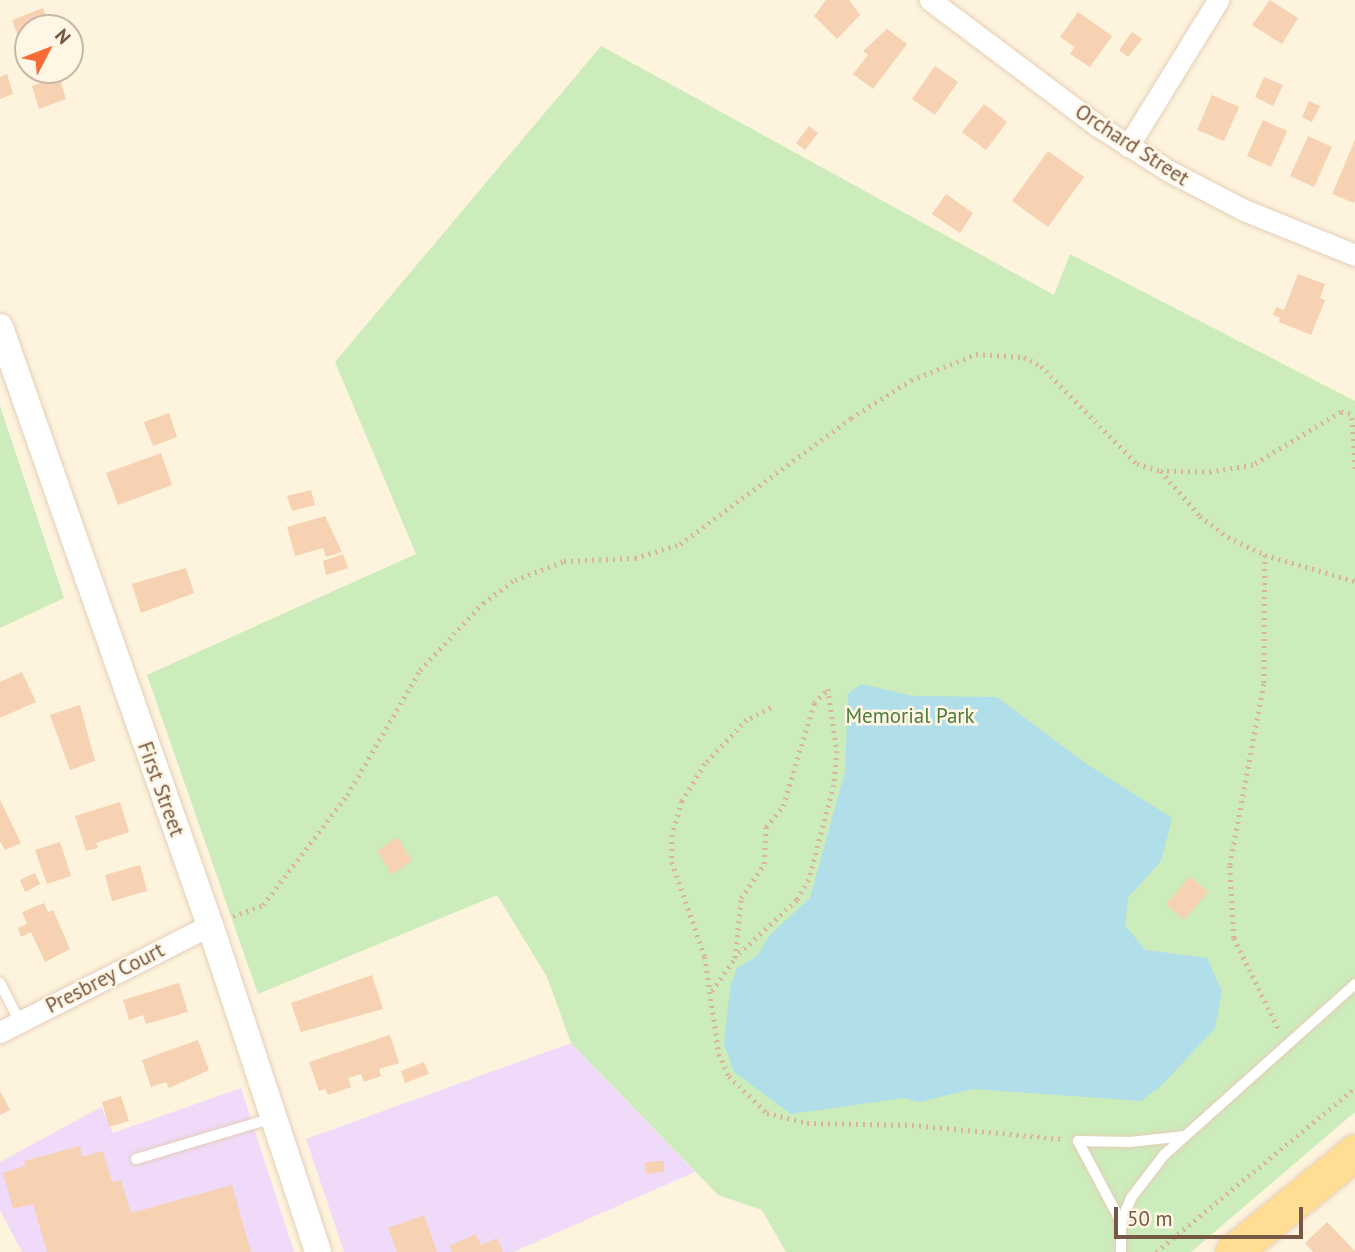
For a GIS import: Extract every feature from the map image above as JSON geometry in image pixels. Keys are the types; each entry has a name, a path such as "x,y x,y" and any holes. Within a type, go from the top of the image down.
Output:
{"main road":[{"path":"1233,1252 1355,1152"}],"street":[{"name":"Orchard Street","path":"930,0 1128,146 1200,189 1355,256"},
{"path":"1128,146 1218,0"},
{"name":"First Street","path":"0,327 210,925 318,1252"},
{"name":"Presbrey Court","path":"0,1032 210,925"}],"lane":[{"path":"0,983 20,1022"},
{"path":"1121,1222 1147,1176 1185,1136 1355,984"},
{"path":"136,1159 273,1118"},
{"path":"1121,1252 1121,1222 1078,1141 1130,1142 1185,1136"}],"path":[{"path":"210,925 263,905 347,795 419,670 483,603 515,580 564,561 635,558 680,544 851,418 911,380 976,354 1024,357 1041,366 1137,464 1161,471 1211,472 1254,465 1340,412 1350,414 1352,420 1355,469"},
{"path":"1161,471 1200,516 1265,555 1355,581"},
{"path":"1265,555 1264,684 1230,866 1234,938 1286,1043"},
{"path":"712,992 735,958 797,900 809,880 834,785 837,751 828,689 814,703 783,806 766,827 764,864 741,898 735,958"},
{"path":"771,708 747,720 705,764 682,801 672,835 672,862 712,992 719,1054 729,1076 767,1113 807,1123 991,1130 1078,1141"},
{"path":"1156,1252 1355,1088"}],"shaded area":[{"path":"571,1043 695,1172 513,1252 344,1252 306,1139"},
{"path":"241,1088 294,1252 22,1252 0,1210 0,1162 101,1107 113,1133"}],"green space":[{"name":"Memorial Park","path":"601,46 1054,295 1070,254 1355,401 1355,1112 1191,1252 786,1252 762,1210 718,1195 571,1043 547,977 497,895 258,994 147,675 416,554 335,362"},
{"path":"0,406 64,598 0,628"}],"water":[{"path":"861,684 913,696 997,697 1085,763 1172,818 1161,861 1128,898 1125,925 1145,950 1207,958 1222,991 1215,1028 1163,1084 1141,1101 973,1089 919,1102 903,1098 791,1114 734,1072 724,1044 730,988 737,968 757,956 770,935 810,898 845,772 848,694"}],"building":[{"path":"826,0 849,0 860,15 837,39 814,16"},
{"path":"1270,0 1298,18 1282,44 1252,25"},
{"path":"43,8 45,14 28,14"},
{"path":"1078,12 1112,36 1090,67 1070,54 1075,47 1060,37"},
{"path":"887,29 907,44 873,89 853,74 868,55 863,51"},
{"path":"1132,32 1142,39 1128,57 1119,50"},
{"path":"935,66 958,82 935,115 912,99"},
{"path":"7,74 13,94 0,99 0,77"},
{"path":"1264,77 1283,85 1273,106 1255,97"},
{"path":"61,84 66,99 39,109 32,86"},
{"path":"1212,95 1239,107 1224,141 1197,130"},
{"path":"1309,101 1320,106 1312,122 1302,117"},
{"path":"984,104 1007,122 986,150 962,132"},
{"path":"1263,120 1287,131 1271,167 1247,156"},
{"path":"809,126 818,133 805,150 796,143"},
{"path":"1308,136 1332,147 1314,187 1290,176"},
{"path":"1355,140 1355,200 1354,203 1332,194"},
{"path":"1048,151 1084,177 1048,227 1012,201"},
{"path":"946,194 973,213 960,233 932,214"},
{"path":"1298,274 1325,284 1320,298 1325,300 1311,335 1279,322 1280,318 1273,315 1276,307 1284,310"},
{"path":"169,413 177,437 153,446 144,422"},
{"path":"161,453 172,485 118,505 106,473"},
{"path":"311,490 315,505 292,511 287,496"},
{"path":"325,516 342,552 326,557 323,548 295,556 287,527"},
{"path":"343,554 348,568 326,575 323,561"},
{"path":"186,568 194,593 141,613 132,584"},
{"path":"22,672 36,702 0,718 0,682"},
{"path":"80,705 95,761 70,770 50,715"},
{"path":"0,800 21,843 5,850 0,841"},
{"path":"120,802 129,832 96,843 98,848 86,851 75,816"},
{"path":"397,837 412,860 392,875 377,851"},
{"path":"60,842 71,876 47,884 35,850"},
{"path":"140,865 147,891 112,901 105,875"},
{"path":"35,873 40,884 25,892 20,880"},
{"path":"1190,876 1208,892 1184,920 1166,904"},
{"path":"44,903 48,912 53,910 70,949 45,962 31,932 21,937 18,928 27,924 22,912"},
{"path":"372,975 383,1009 301,1032 291,1003"},
{"path":"179,983 188,1012 146,1024 143,1015 129,1020 123,1000"},
{"path":"390,1035 399,1063 379,1069 381,1076 364,1082 361,1074 348,1078 351,1087 328,1095 325,1089 319,1091 309,1062"},
{"path":"198,1040 209,1070 169,1088 166,1082 151,1087 142,1060"},
{"path":"424,1062 429,1074 405,1083 401,1071"},
{"path":"0,1091 10,1110 0,1115"},
{"path":"121,1096 129,1121 109,1127 102,1102"},
{"path":"80,1146 82,1157 103,1151 112,1182 121,1180 131,1213 232,1185 251,1252 47,1252 33,1204 13,1209 3,1173 25,1166 24,1161"},
{"path":"664,1161 664,1172 646,1174 645,1162"},
{"path":"424,1215 437,1252 397,1252 388,1228"},
{"path":"1327,1222 1355,1252 1313,1252 1305,1243"},
{"path":"476,1234 481,1245 497,1238 503,1252 452,1252 449,1246"}]}
